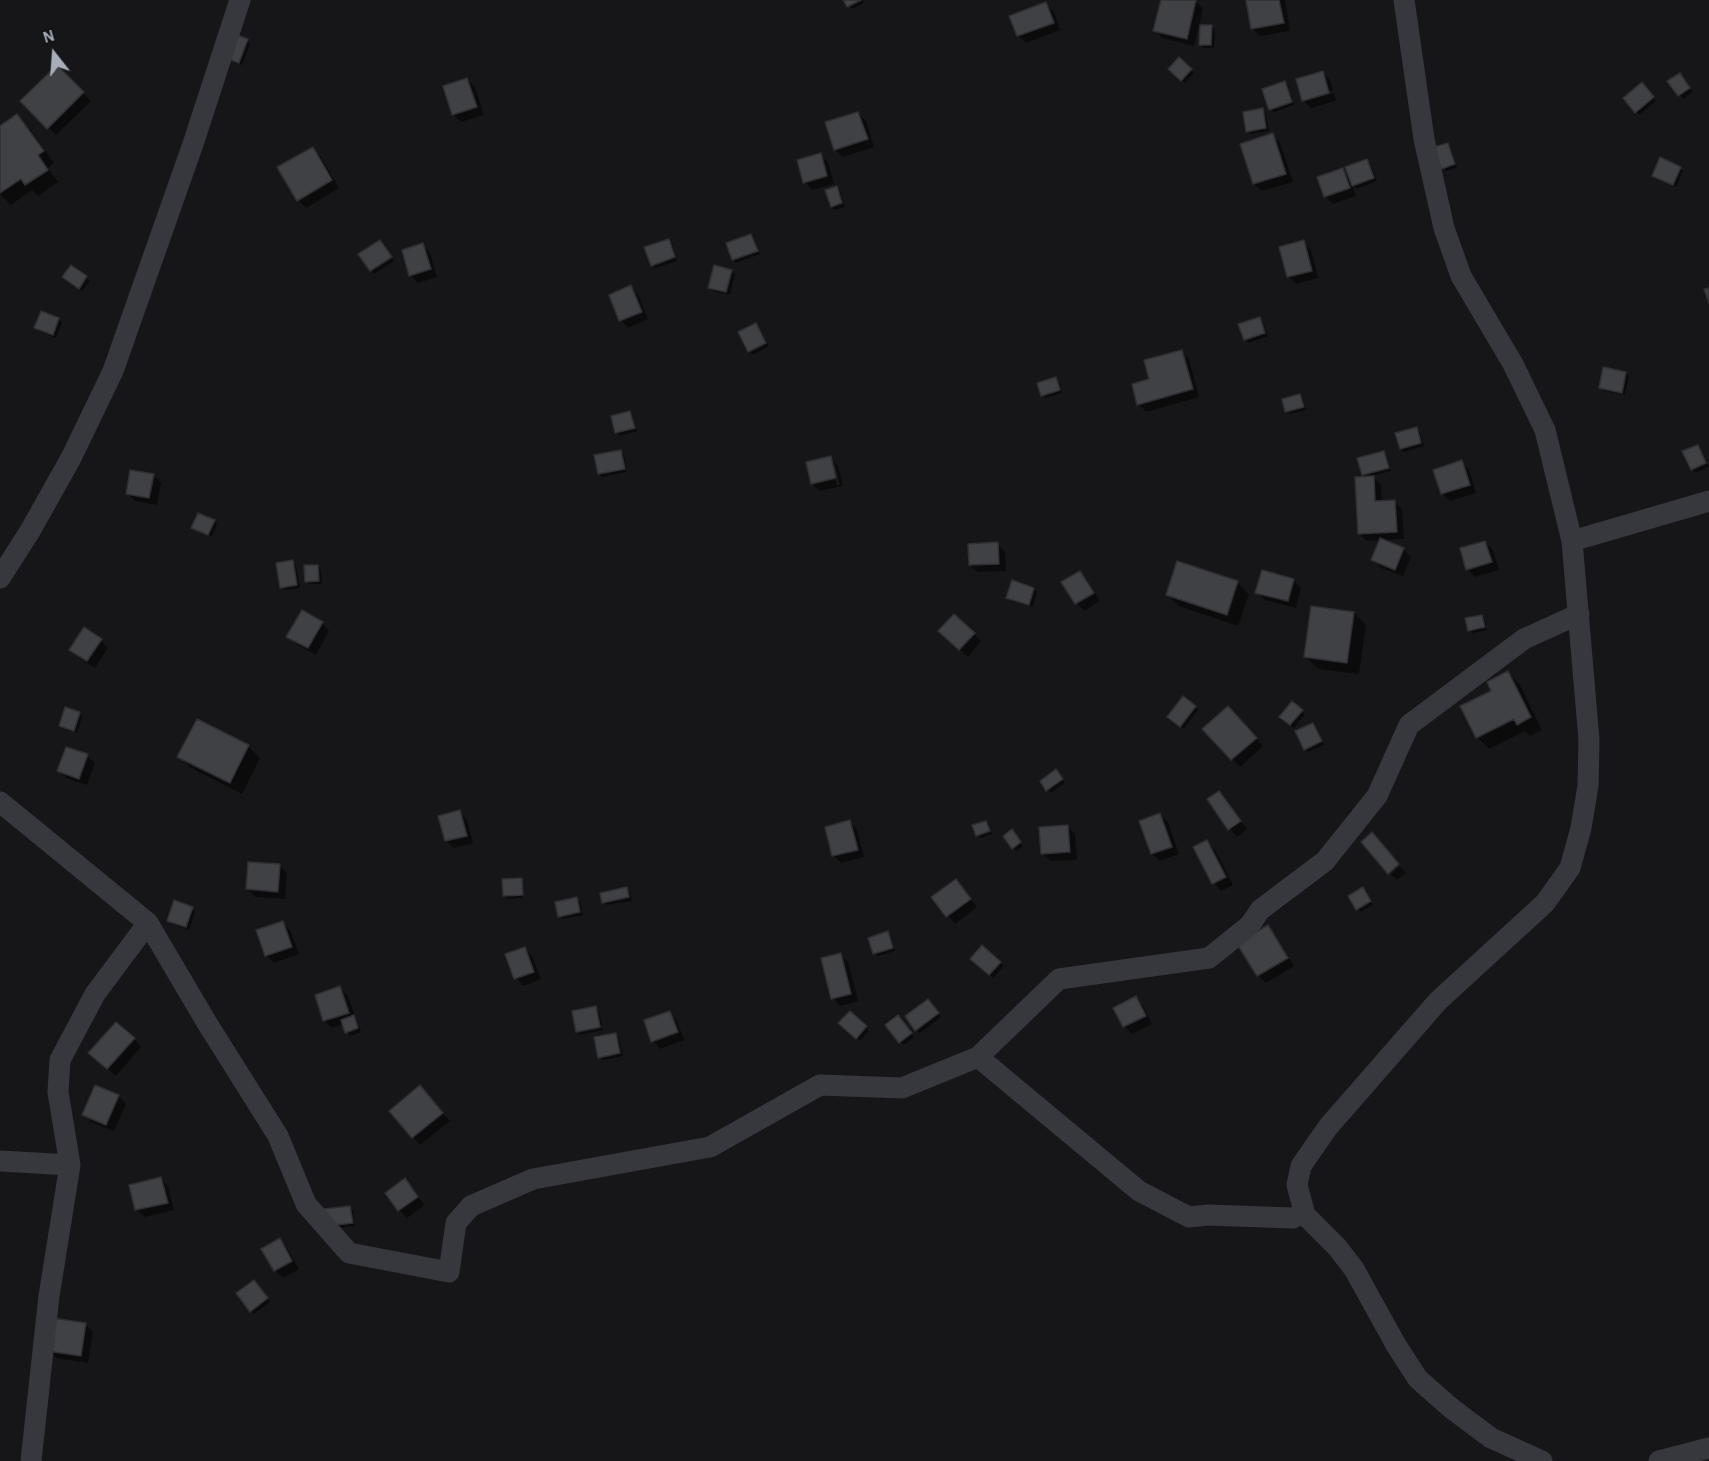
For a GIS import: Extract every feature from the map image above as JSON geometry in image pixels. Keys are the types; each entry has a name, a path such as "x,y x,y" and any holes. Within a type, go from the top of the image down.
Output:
{"street":[{"path":"0,578 30,531 70,458 112,371 193,144 240,0"},
{"path":"1404,0 1424,139 1444,228 1461,276 1513,364 1545,430 1572,541 1588,740 1588,786 1581,828 1570,868 1545,903 1438,1001 1329,1127 1301,1166 1297,1185 1305,1215 1337,1247 1354,1269 1395,1345 1418,1379 1451,1408 1491,1438 1542,1461"},
{"path":"1572,541 1709,501"},
{"path":"0,802 148,923 278,1136 306,1204 349,1253 449,1272 456,1223 471,1206 533,1179 710,1147 820,1085 902,1088 978,1057 1059,979 1209,958 1250,925 1260,910 1325,861 1377,796 1409,725 1524,639 1579,614"},
{"path":"31,1461 50,1296 70,1165 58,1092 60,1060 95,994 148,923"},
{"path":"978,1057 1139,1191 1189,1217 1208,1215 1293,1218"},
{"path":"0,1161 70,1165"},
{"path":"1659,1461 1709,1448"}],"building":[{"path":"843,0 861,0 847,7"},
{"path":"1161,0 1196,0 1187,39 1153,31"},
{"path":"1246,0 1279,0 1284,23 1251,29"},
{"path":"1046,2 1054,23 1017,36 1009,16"},
{"path":"1200,25 1212,25 1211,45 1199,45"},
{"path":"234,34 248,39 239,63 225,58"},
{"path":"1179,57 1192,69 1181,81 1168,69"},
{"path":"57,65 84,92 47,129 20,101"},
{"path":"1323,71 1329,93 1302,101 1296,79"},
{"path":"1680,73 1690,88 1678,96 1667,81"},
{"path":"467,78 477,107 452,115 443,86"},
{"path":"1285,81 1292,102 1269,110 1262,89"},
{"path":"1642,82 1654,97 1635,113 1623,98"},
{"path":"1263,108 1266,128 1246,132 1243,112"},
{"path":"858,112 868,139 834,150 825,122"},
{"path":"17,114 44,151 38,155 48,170 25,185 21,179 0,193 0,126"},
{"path":"1273,133 1286,174 1253,184 1240,144"},
{"path":"1448,143 1455,164 1441,169 1434,147"},
{"path":"313,147 332,180 297,201 277,167"},
{"path":"821,153 827,176 803,183 797,160"},
{"path":"1660,157 1681,167 1673,185 1652,176"},
{"path":"1367,159 1374,178 1352,186 1345,167"},
{"path":"1343,168 1350,188 1324,197 1317,177"},
{"path":"837,186 842,203 831,207 825,190"},
{"path":"751,234 758,251 732,260 726,243"},
{"path":"669,239 675,257 651,266 644,247"},
{"path":"380,240 392,257 370,271 358,254"},
{"path":"1304,240 1312,271 1287,277 1279,247"},
{"path":"423,243 431,269 409,276 402,250"},
{"path":"71,265 87,276 79,289 62,277"},
{"path":"714,265 732,270 726,292 708,288"},
{"path":"631,285 642,312 619,321 609,295"},
{"path":"1709,288 1709,303 1704,289"},
{"path":"41,311 59,318 53,335 34,328"},
{"path":"1260,317 1265,333 1244,340 1238,324"},
{"path":"756,323 766,343 748,352 738,332"},
{"path":"1182,350 1193,389 1137,405 1132,384 1149,379 1144,360"},
{"path":"1603,367 1626,372 1622,393 1599,388"},
{"path":"1056,377 1060,390 1041,396 1037,383"},
{"path":"1300,394 1304,407 1285,412 1282,399"},
{"path":"630,411 635,428 615,433 611,416"},
{"path":"1417,427 1421,443 1400,449 1395,433"},
{"path":"1698,445 1706,463 1691,470 1682,451"},
{"path":"621,450 625,469 598,474 594,455"},
{"path":"1384,451 1389,468 1362,475 1357,458"},
{"path":"831,456 836,478 811,484 806,462"},
{"path":"1462,460 1470,485 1441,494 1433,470"},
{"path":"130,470 154,474 149,498 126,494"},
{"path":"1374,476 1375,501 1395,500 1397,532 1358,534 1355,477"},
{"path":"198,513 215,520 208,535 191,528"},
{"path":"1380,538 1404,548 1395,570 1371,560"},
{"path":"1485,541 1492,562 1466,570 1460,548"},
{"path":"998,542 999,564 969,565 968,544"},
{"path":"293,560 297,585 280,588 276,563"},
{"path":"1177,561 1238,581 1227,615 1166,595"},
{"path":"304,565 318,565 319,581 305,582"},
{"path":"1262,570 1294,579 1288,601 1255,593"},
{"path":"1080,571 1094,593 1075,604 1061,582"},
{"path":"1012,580 1034,588 1029,605 1006,598"},
{"path":"1311,606 1354,612 1347,663 1304,657"},
{"path":"302,610 323,622 308,648 286,637"},
{"path":"954,614 975,633 959,650 938,631"},
{"path":"1482,615 1485,627 1468,631 1465,618"},
{"path":"84,627 102,639 87,661 69,650"},
{"path":"1508,671 1531,717 1517,725 1514,719 1476,738 1460,706 1491,691 1487,682"},
{"path":"1183,696 1196,706 1180,727 1167,717"},
{"path":"1292,701 1303,710 1290,725 1279,717"},
{"path":"1228,706 1257,738 1231,760 1202,729"},
{"path":"65,707 80,712 74,731 59,726"},
{"path":"197,719 249,745 230,783 177,757"},
{"path":"1313,723 1322,741 1304,750 1295,731"},
{"path":"66,747 88,754 79,779 57,771"},
{"path":"1056,769 1063,779 1046,791 1040,781"},
{"path":"1219,791 1241,821 1228,830 1207,799"},
{"path":"460,810 467,836 445,841 438,816"},
{"path":"1160,813 1172,847 1151,854 1139,821"},
{"path":"850,820 858,850 832,856 825,827"},
{"path":"986,821 990,831 976,836 972,825"},
{"path":"1068,825 1070,852 1041,854 1039,827"},
{"path":"1012,829 1021,842 1012,849 1003,836"},
{"path":"1372,832 1399,864 1388,874 1361,842"},
{"path":"1207,840 1226,877 1212,884 1193,847"},
{"path":"248,862 280,864 278,892 246,889"},
{"path":"522,878 523,895 503,896 502,879"},
{"path":"956,879 971,899 946,917 931,897"},
{"path":"627,887 629,897 602,903 600,893"},
{"path":"1363,887 1371,901 1356,910 1348,896"},
{"path":"577,897 580,912 558,917 555,902"},
{"path":"174,900 193,907 186,927 167,921"},
{"path":"283,921 292,947 265,956 256,930"},
{"path":"1268,925 1288,958 1257,976 1237,944"},
{"path":"888,931 893,948 873,954 868,938"},
{"path":"982,945 1001,962 989,975 970,959"},
{"path":"525,947 534,972 514,979 505,954"},
{"path":"841,953 851,994 831,999 821,958"},
{"path":"340,986 349,1013 323,1021 315,995"},
{"path":"1136,996 1146,1016 1123,1027 1113,1008"},
{"path":"928,999 939,1013 915,1031 905,1016"},
{"path":"596,1006 600,1027 576,1032 572,1011"},
{"path":"670,1011 678,1032 651,1042 644,1020"},
{"path":"850,1011 867,1026 856,1039 838,1023"},
{"path":"354,1015 358,1028 345,1033 341,1020"},
{"path":"898,1015 912,1033 899,1043 885,1025"},
{"path":"116,1022 135,1038 107,1069 88,1053"},
{"path":"616,1033 620,1053 598,1058 594,1037"},
{"path":"95,1085 119,1095 106,1125 82,1115"},
{"path":"420,1085 443,1113 412,1138 389,1111"},
{"path":"161,1177 168,1203 135,1210 129,1185"},
{"path":"405,1178 418,1197 398,1211 385,1193"},
{"path":"350,1206 353,1223 327,1226 324,1209"},
{"path":"280,1238 292,1261 274,1271 261,1249"},
{"path":"254,1280 268,1298 250,1312 236,1293"},
{"path":"52,1318 86,1323 81,1356 47,1351"}]}
